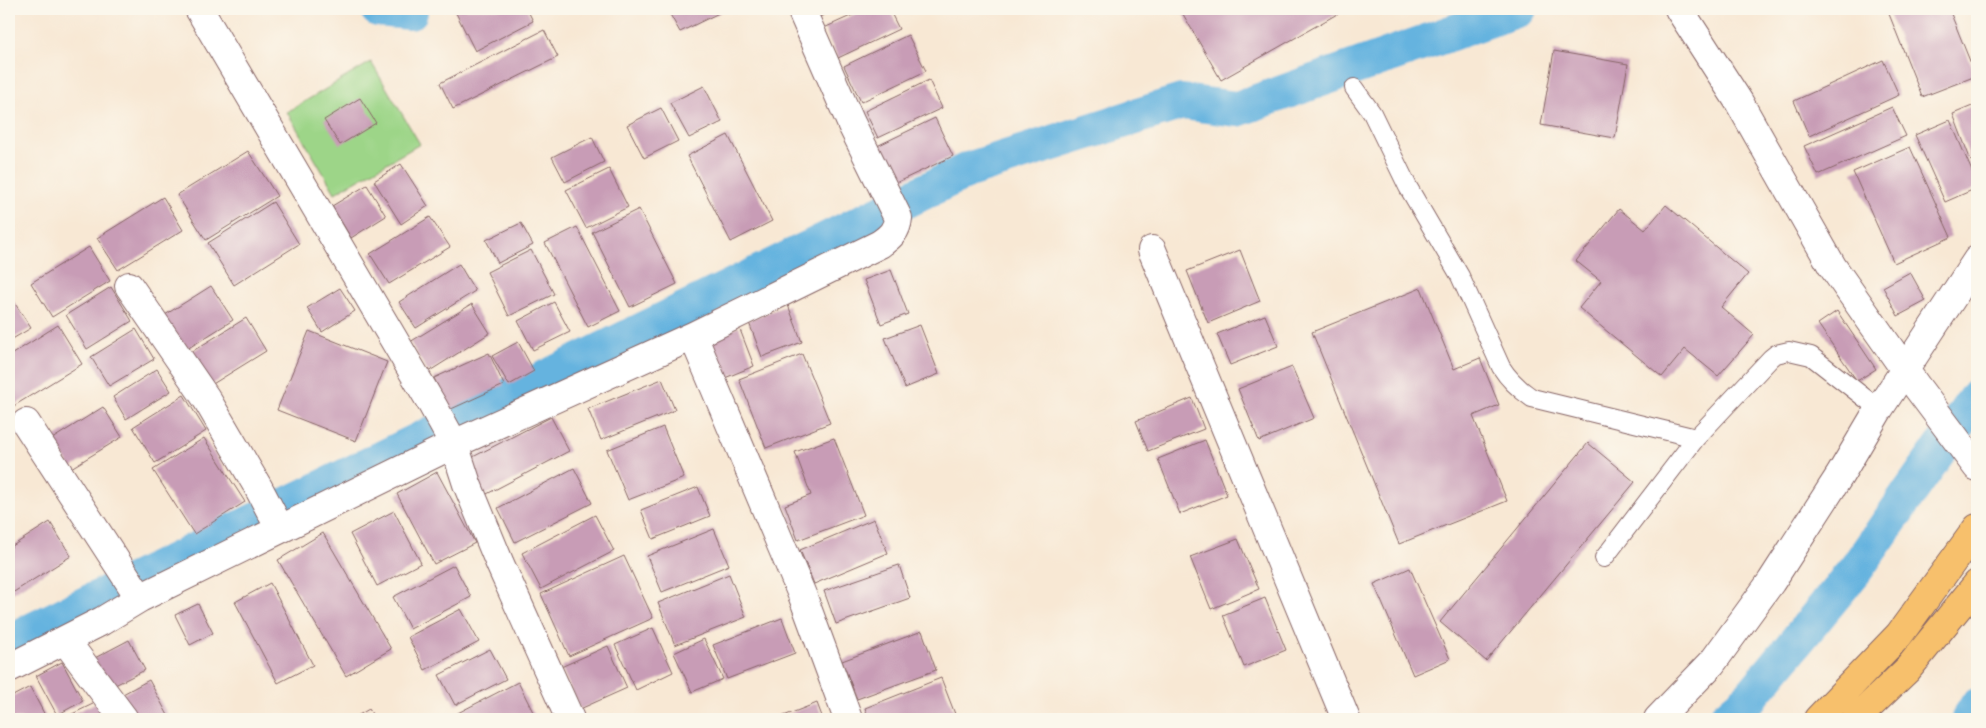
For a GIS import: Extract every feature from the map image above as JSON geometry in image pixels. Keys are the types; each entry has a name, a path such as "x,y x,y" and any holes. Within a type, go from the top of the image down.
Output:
{"highway":[{"path":"1818,719 1899,635 1977,528"},
{"path":"1856,719 1907,670 1977,584"}],"street":[{"path":"199,9 454,444 467,484 570,719"},
{"path":"9,668 102,621 137,594 277,525 693,336 880,244 890,237 898,225 898,218 851,123 801,9"},
{"path":"1679,9 1739,102 1832,266 1910,378 1977,467"},
{"path":"1152,250 1346,719"},
{"path":"1658,719 1712,663 1771,582 1840,475 1879,409 1910,378 1977,260"},
{"path":"129,286 206,398 258,487 277,525"},
{"path":"693,336 803,597 848,719"},
{"path":"26,423 137,594"},
{"path":"65,640 124,719"}],"lane":[{"path":"1354,88 1372,113 1408,188 1460,276 1501,367 1508,378 1532,398 1696,438"},
{"path":"1604,558 1696,438 1771,358 1784,352 1797,352 1811,356 1879,409"}],"green space":[{"path":"371,62 420,144 335,193 287,112"}],"building":[{"path":"454,9 527,9 533,21 475,51"},
{"path":"667,9 727,9 680,32"},
{"path":"807,9 837,9 813,20"},
{"path":"866,9 889,9 899,29 838,58 824,28"},
{"path":"1180,9 1346,9 1221,80"},
{"path":"1887,9 1949,9 1976,76 1922,97"},
{"path":"544,30 558,57 453,109 440,83"},
{"path":"908,35 926,71 861,102 844,66"},
{"path":"1554,51 1628,64 1615,138 1541,125"},
{"path":"1883,60 1899,95 1809,136 1794,101"},
{"path":"929,80 942,108 878,138 865,111"},
{"path":"704,86 722,122 689,138 670,103"},
{"path":"360,98 376,123 340,145 324,120"},
{"path":"1977,104 1977,159 1971,161 1953,114"},
{"path":"1892,107 1906,136 1818,175 1804,146"},
{"path":"661,108 678,141 644,158 627,125"},
{"path":"935,118 953,156 887,187 869,150"},
{"path":"1950,120 1977,183 1977,188 1945,202 1915,135"},
{"path":"728,135 772,221 731,242 687,156"},
{"path":"592,137 604,162 565,182 552,157"},
{"path":"1910,147 1951,237 1894,263 1853,172"},
{"path":"248,151 277,196 206,240 177,195"},
{"path":"401,164 428,206 401,224 374,181"},
{"path":"609,169 628,207 586,228 566,190"},
{"path":"367,185 386,216 351,238 332,206"},
{"path":"163,197 183,230 118,270 97,238"},
{"path":"273,202 299,244 234,285 208,243"},
{"path":"1666,205 1748,274 1721,307 1754,335 1718,376 1685,349 1662,377 1579,308 1601,281 1576,261 1619,209 1645,230"},
{"path":"639,209 677,284 630,307 592,232"},
{"path":"430,217 450,247 389,284 370,254"},
{"path":"521,223 533,245 498,263 486,240"},
{"path":"577,227 620,311 588,327 545,243"},
{"path":"89,247 110,281 52,317 31,283"},
{"path":"531,250 554,294 509,316 487,272"},
{"path":"1240,250 1260,301 1208,323 1187,271"},
{"path":"459,264 475,291 416,328 399,302"},
{"path":"891,270 908,314 881,324 864,280"},
{"path":"1910,272 1926,301 1898,316 1883,287"},
{"path":"211,286 233,320 179,354 157,320"},
{"path":"111,287 132,321 87,349 66,315"},
{"path":"340,288 355,311 322,332 307,308"},
{"path":"1421,288 1454,369 1480,358 1499,405 1473,416 1507,501 1399,544 1312,332"},
{"path":"9,297 31,328 9,341"},
{"path":"554,302 570,332 533,350 518,321"},
{"path":"472,304 490,333 428,372 410,342"},
{"path":"788,305 802,342 762,357 748,320"},
{"path":"1837,311 1876,369 1857,381 1818,324"},
{"path":"1265,315 1278,346 1230,365 1217,334"},
{"path":"246,318 266,351 203,390 183,357"},
{"path":"58,325 82,364 12,407 9,403 9,356"},
{"path":"920,325 939,374 905,388 885,338"},
{"path":"739,327 754,366 720,380 704,341"},
{"path":"136,329 154,359 109,386 91,357"},
{"path":"309,331 387,362 356,441 277,410"},
{"path":"518,342 534,371 509,385 492,356"},
{"path":"489,353 504,385 449,410 434,378"},
{"path":"802,354 830,423 766,448 739,379"},
{"path":"1292,367 1314,418 1259,441 1238,389"},
{"path":"157,369 171,391 126,419 113,397"},
{"path":"662,379 675,410 601,440 588,409"},
{"path":"184,395 206,431 155,463 133,427"},
{"path":"1192,398 1204,429 1148,451 1136,421"},
{"path":"103,407 122,437 71,468 52,439"},
{"path":"551,417 569,451 483,496 465,461"},
{"path":"663,427 684,478 628,500 607,450"},
{"path":"204,438 245,502 194,534 153,470"},
{"path":"834,438 864,515 798,540 785,505 811,495 795,452"},
{"path":"1205,440 1227,495 1180,514 1158,459"},
{"path":"1588,443 1635,482 1486,661 1440,622"},
{"path":"574,468 592,503 515,542 498,508"},
{"path":"437,472 475,543 434,564 397,494"},
{"path":"698,487 710,516 653,539 641,510"},
{"path":"394,511 421,563 377,586 350,534"},
{"path":"595,515 614,551 541,589 522,553"},
{"path":"874,519 888,553 814,584 800,550"},
{"path":"50,522 71,556 9,595 9,548"},
{"path":"714,529 729,565 662,592 647,556"},
{"path":"323,533 391,649 346,676 278,560"},
{"path":"1238,539 1259,589 1211,609 1190,557"},
{"path":"624,556 653,618 569,656 541,594"},
{"path":"454,565 471,597 410,629 393,597"},
{"path":"899,565 910,598 836,624 824,591"},
{"path":"1410,568 1450,659 1413,675 1374,584"},
{"path":"729,574 746,617 675,645 658,603"},
{"path":"270,583 313,665 278,683 235,602"},
{"path":"1265,598 1286,650 1244,667 1223,615"},
{"path":"198,604 213,633 190,645 175,615"},
{"path":"461,609 479,642 425,670 408,637"},
{"path":"782,618 795,653 727,679 713,645"},
{"path":"653,628 673,672 636,690 615,645"},
{"path":"922,631 936,670 857,699 842,661"},
{"path":"704,639 723,679 692,692 674,653"},
{"path":"129,640 145,670 109,688 93,659"},
{"path":"608,646 627,688 580,709 561,667"},
{"path":"490,649 506,679 455,705 439,675"},
{"path":"62,662 83,701 57,715 36,676"},
{"path":"941,678 955,714 941,719 869,719 865,708"},
{"path":"149,680 170,719 133,719 121,695"},
{"path":"518,682 535,716 529,719 453,719 452,716"},
{"path":"30,687 47,719 10,719 9,698"},
{"path":"97,702 106,719 67,719 66,717"},
{"path":"817,703 823,719 776,719"},
{"path":"369,709 375,719 352,719"}],"waterway":[{"path":"378,9 410,12"},
{"path":"9,642 968,170 1182,102 1237,109 1519,9"},
{"path":"1725,719 1751,696 1856,569 1977,396"},
{"path":"1969,719 1977,706"}]}
